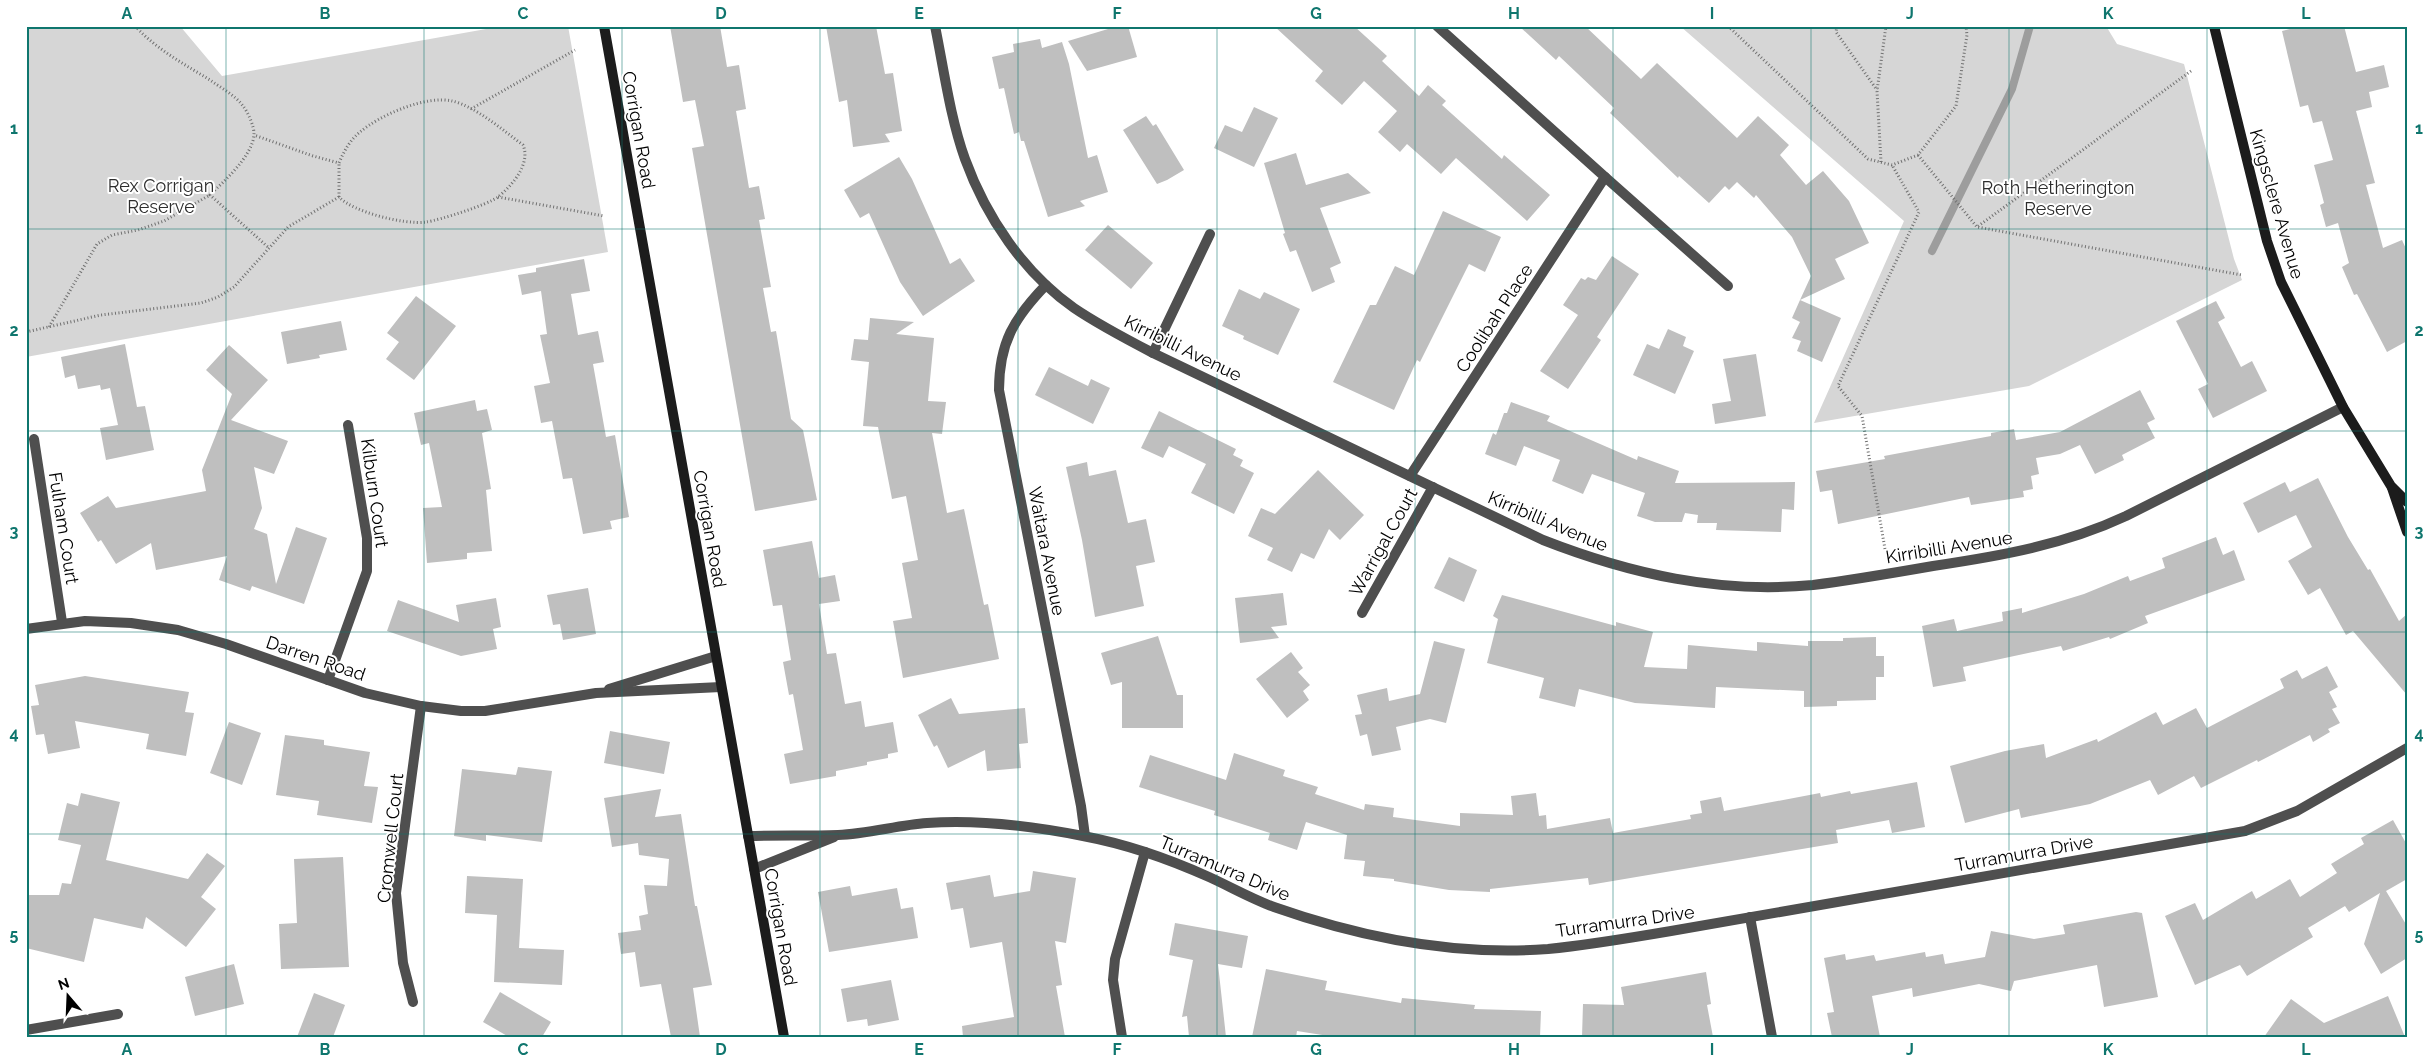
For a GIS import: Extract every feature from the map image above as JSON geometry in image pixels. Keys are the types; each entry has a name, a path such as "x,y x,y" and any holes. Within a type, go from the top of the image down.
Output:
{"main road":[{"name":"Corrigan Road","path":"604,26 784,1037"},
{"name":"Kingsclere Avenue","path":"2214,26 2267,241 2281,282 2343,407 2391,486 2407,532"},
{"name":"Kingsclere Avenue","path":"2391,486 2407,502"}],"street":[{"name":"Kirribilli Avenue","path":"935,26 957,131 978,190 1010,245 1046,285 1073,307 1153,353 1543,540 1590,558 1647,575 1696,583 1754,587 1812,585 2004,555 2075,537 2126,516 2343,407"},
{"path":"1438,26 1728,286"},
{"name":"Coolibah Place","path":"1410,476 1605,177"},
{"path":"1153,353 1210,234"},
{"name":"Waitara Avenue","path":"1046,285 1015,322 1007,338 1002,353 999,390 1081,806 1084,836"},
{"name":"Kilburn Court","path":"328,680 367,571 366,538 348,425"},
{"name":"Fulham Court","path":"34,439 62,622"},
{"name":"Warrigal Court","path":"1362,613 1433,487"},
{"name":"Darren Road","path":"26,629 62,622 84,621 131,623 178,630 226,644 365,693 420,706 485,711 596,693 721,687"},
{"name":"Darren Road","path":"596,693 716,656"},
{"name":"Cromwell Court","path":"413,1002 403,963 396,893 420,706"},
{"name":"Turramurra Drive","path":"748,836 840,835 911,824 977,822 1084,836 1145,852 1207,876 1270,905 1319,923 1378,938 1432,946 1491,950 1547,949 1599,943 2245,831 2297,811 2407,748"},
{"name":"Turramurra Drive","path":"754,869 840,835"},
{"path":"1122,1037 1113,980 1115,959 1145,852"},
{"path":"1750,917 1772,1037"},
{"path":"26,1030 118,1014"}],"path":[{"path":"49,327 97,244 112,235 138,230 164,221 210,195 231,175 249,149 254,135 252,124 243,106 231,94 160,48 135,26"},
{"path":"1728,26 1868,159 1892,165 1918,155 1956,106 1967,35 1966,26"},
{"path":"1837,26 1836,32 1877,91"},
{"path":"1881,163 1877,91 1886,26"},
{"path":"471,109 575,50"},
{"path":"1978,227 2190,71"},
{"path":"436,100 452,101 471,109 524,145 526,150 525,162 521,171 498,197 443,218 425,222 410,223 385,218 344,203 339,197 339,163 345,148 360,132 386,116 416,104 436,100"},
{"path":"254,135 339,163"},
{"path":"1918,155 1978,227 2242,275"},
{"path":"1885,549 1862,416 1838,386 1919,212 1892,165"},
{"path":"210,195 269,248"},
{"path":"26,332 101,315 201,303 218,297 234,287 288,226 339,197"},
{"path":"498,197 604,216"}],"green space":[{"name":"Rex Corrigan Reserve","path":"26,26 180,26 222,76 503,26 568,26 608,252 26,357"},
{"name":"Roth Hetherington Reserve","path":"1680,26 2106,26 2117,44 2184,64 2234,259 2242,280 2029,386 1814,423 1904,221"}],"building":[{"path":"670,26 720,26 727,67 739,65 746,109 736,111 749,188 759,186 765,219 759,220 771,287 763,288 771,332 776,331 791,419 803,430 817,500 755,511 692,148 704,146 695,100 683,102"},
{"path":"826,26 876,26 885,74 893,73 902,131 885,134 890,142 853,147 847,100 839,102"},
{"path":"1118,26 1128,26 1137,57 1087,71 1068,41"},
{"path":"1274,26 1354,26 1387,56 1382,61 1419,96 1428,85 1446,101 1442,105 1502,159 1504,155 1550,195 1527,221 1456,158 1441,174 1407,144 1400,152 1378,132 1397,111 1364,81 1342,105 1315,81 1323,71"},
{"path":"1519,26 1585,26 1641,79 1657,63 1737,138 1758,116 1789,145 1780,155 1806,185 1823,171 1849,201 1869,243 1835,259 1845,279 1800,300 1811,276 1792,237 1756,195 1754,198 1737,182 1729,190 1725,186 1709,203 1679,176 1678,178 1610,113 1614,108 1559,56 1556,60"},
{"path":"2302,26 2344,26 2356,72 2384,65 2389,87 2369,92 2372,107 2356,111 2375,183 2366,185 2383,248 2402,240 2407,251 2407,341 2387,352 2357,294 2354,295 2342,267 2349,263 2338,223 2326,227 2320,205 2324,203 2314,165 2333,160 2322,121 2313,123 2308,105 2300,107 2282,31"},
{"path":"1040,39 1042,48 1062,42 1069,64 1088,158 1097,155 1108,192 1080,201 1085,206 1048,217 1024,141 1021,141 1019,132 1014,134 1004,88 999,89 992,57 1014,52 1013,44"},
{"path":"1254,107 1278,118 1254,167 1214,148 1225,125 1242,132"},
{"path":"1146,116 1153,126 1156,124 1184,170 1157,184 1123,130"},
{"path":"1296,153 1306,185 1348,173 1371,193 1320,208 1341,263 1330,268 1335,282 1312,292 1296,250 1290,252 1283,234 1285,233 1264,163"},
{"path":"899,157 912,179 950,264 960,258 975,281 923,316 900,282 869,213 860,218 844,190"},
{"path":"1443,211 1501,237 1485,272 1469,264 1420,362 1417,360 1394,410 1333,382 1370,305 1376,305 1395,266 1414,275"},
{"path":"1108,225 1153,263 1131,289 1085,250"},
{"path":"1612,256 1639,274 1597,337 1601,340 1568,389 1540,371 1578,315 1563,305 1581,278 1585,280 1588,277 1596,280"},
{"path":"584,259 590,291 571,294 578,335 598,331 604,362 593,364 606,437 615,435 629,517 610,521 612,529 583,534 572,478 563,479 552,421 541,423 534,386 550,383 540,335 547,334 541,291 522,295 518,275 536,272 536,268"},
{"path":"1239,289 1260,299 1264,292 1300,309 1278,355 1243,339 1244,336 1222,326"},
{"path":"416,296 456,326 414,380 386,359 399,342 387,333"},
{"path":"1800,300 1841,318 1822,362 1797,351 1801,341 1792,338 1800,322 1792,318"},
{"path":"2216,301 2225,318 2218,322 2241,367 2252,361 2267,391 2213,418 2198,389 2208,384 2176,321"},
{"path":"870,318 914,322 896,334 934,338 928,401 946,402 942,434 932,433 947,513 964,509 984,605 988,604 999,659 903,678 893,621 912,618 902,563 918,560 906,496 892,499 878,427 863,426 869,362 851,360 854,339 868,340"},
{"path":"341,321 347,350 319,355 320,358 287,364 281,332"},
{"path":"1668,329 1686,337 1683,346 1694,351 1675,394 1633,375 1647,344 1659,349"},
{"path":"125,344 137,407 145,406 154,450 106,460 100,428 118,425 110,388 101,390 100,385 78,389 75,375 65,378 61,357"},
{"path":"229,345 268,380 231,420 288,441 274,474 254,467 262,508 254,529 267,534 276,584 296,527 327,538 304,604 252,586 250,591 219,580 227,556 156,570 151,543 116,564 101,540 98,542 80,513 108,496 116,508 206,491 202,470 232,394 206,370"},
{"path":"1756,354 1766,416 1715,424 1712,404 1731,401 1723,359"},
{"path":"1049,367 1088,386 1091,379 1110,388 1093,424 1035,395"},
{"path":"2140,390 2155,419 2147,423 2155,438 2122,455 2124,460 2095,474 2080,445 2060,454 2036,458 2039,474 2031,476 2033,489 2023,491 2024,497 1971,505 1969,497 1838,524 1832,490 1820,492 1816,471 1885,459 1884,456 1991,436 1991,433 2014,429 2016,440 2060,432"},
{"path":"475,400 477,411 487,409 492,430 482,433 491,489 486,490 492,551 467,553 467,559 427,563 423,508 442,507 429,443 421,445 414,413"},
{"path":"1511,402 1550,416 1547,421 1637,460 1638,456 1679,471 1675,483 1795,482 1794,510 1782,509 1781,532 1716,530 1717,523 1697,523 1698,515 1685,513 1682,522 1655,522 1637,516 1645,493 1592,474 1583,494 1552,481 1560,460 1524,446 1516,466 1485,454 1493,433 1496,435 1504,413 1507,413"},
{"path":"1159,411 1236,449 1233,455 1243,460 1240,466 1254,473 1234,514 1191,493 1206,464 1169,446 1163,458 1141,448"},
{"path":"1087,462 1089,476 1116,470 1128,523 1146,519 1155,562 1136,566 1144,606 1095,617 1082,540 1066,467"},
{"path":"1318,470 1364,515 1340,540 1329,529 1314,559 1301,553 1292,572 1267,560 1273,548 1248,536 1261,508 1275,514"},
{"path":"2318,478 2348,537 2368,570 2370,569 2399,621 2407,614 2407,695 2353,631 2346,635 2320,588 2308,595 2288,561 2312,547 2296,515 2258,533 2243,503 2285,482 2290,492"},
{"path":"2216,537 2223,555 2234,550 2245,580 2145,616 2148,623 2110,639 2109,637 2063,651 2061,646 1963,667 1966,681 1933,687 1922,626 1954,619 1957,631 2003,621 2002,612 2022,608 2022,613 2084,594 2128,576 2130,581 2165,568 2162,558"},
{"path":"812,541 819,578 835,575 840,601 819,604 827,654 836,653 845,704 861,701 865,727 893,722 898,752 888,754 888,758 867,762 867,765 836,771 836,776 790,784 784,754 803,750 793,694 789,695 783,662 791,660 782,605 773,606 763,550"},
{"path":"1449,557 1477,570 1464,602 1434,588"},
{"path":"588,588 596,634 563,640 560,624 553,625 547,595"},
{"path":"1283,593 1287,625 1271,627 1279,638 1240,643 1235,598"},
{"path":"1502,595 1616,626 1616,622 1653,632 1644,667 1687,669 1688,645 1757,651 1757,642 1808,646 1808,641 1843,641 1843,638 1876,637 1876,656 1884,656 1884,677 1876,677 1876,700 1837,701 1837,706 1804,707 1804,691 1716,687 1715,708 1635,703 1579,689 1575,707 1539,698 1544,678 1487,663 1498,619 1493,616"},
{"path":"496,598 501,627 493,629 497,649 461,656 387,631 398,600 459,622 456,605"},
{"path":"1158,636 1177,695 1183,695 1183,728 1122,728 1122,682 1111,685 1101,653"},
{"path":"1434,641 1465,649 1446,723 1430,719 1396,727 1401,750 1372,756 1367,734 1360,736 1355,715 1362,714 1357,695 1387,688 1389,701 1420,694"},
{"path":"1291,652 1303,668 1298,672 1310,685 1303,691 1309,700 1287,718 1256,679"},
{"path":"2327,666 2338,687 2329,692 2337,707 2332,709 2340,723 2328,729 2330,732 2313,742 2310,735 2258,762 2257,760 2201,788 2194,776 2158,795 2150,780 2090,804 2021,818 2019,809 1965,823 1950,766 2005,751 2044,744 2046,758 2097,739 2098,742 2156,712 2163,725 2196,708 2207,728 2284,688 2280,679 2297,670 2302,679"},
{"path":"85,676 189,692 185,712 194,713 186,756 146,749 149,734 75,721 80,748 48,754 44,734 36,735 31,706 39,705 35,685"},
{"path":"951,698 959,714 1025,708 1028,743 1019,744 1021,768 987,771 985,750 948,768 937,745 934,747 918,715"},
{"path":"229,722 261,733 242,785 210,773"},
{"path":"610,731 670,742 664,774 604,763"},
{"path":"285,735 324,740 324,745 370,752 364,786 378,787 372,823 317,815 319,801 276,795"},
{"path":"1234,753 1285,770 1283,776 1318,787 1315,794 1364,810 1365,804 1394,808 1393,817 1460,826 1460,813 1513,815 1511,796 1536,793 1539,816 1546,815 1547,829 1610,818 1613,833 1691,819 1690,815 1702,813 1700,801 1721,797 1724,811 1820,793 1821,797 1850,791 1851,794 1917,782 1925,827 1892,833 1889,820 1836,830 1838,843 1589,885 1588,878 1490,889 1490,892 1449,890 1394,881 1394,879 1363,876 1365,861 1344,859 1347,835 1306,822 1297,850 1268,840 1270,833 1214,815 1215,811 1139,787 1150,755 1226,780"},
{"path":"518,767 552,771 542,842 486,835 486,841 454,836 462,769 516,775"},
{"path":"661,789 655,817 681,814 695,906 697,906 712,985 693,988 700,1037 671,1037 661,984 640,987 635,952 621,954 618,933 641,930 639,916 648,914 644,885 667,886 669,859 639,855 638,843 612,847 604,798"},
{"path":"81,793 120,802 106,860 188,879 207,853 225,866 201,897 216,909 186,947 146,917 143,929 94,918 84,962 26,948 26,895 59,895 62,883 71,884 81,845 58,840 67,803 78,806"},
{"path":"2393,820 2407,845 2407,879 2386,891 2407,926 2407,958 2381,974 2364,944 2380,893 2349,912 2345,906 2308,928 2313,937 2247,976 2240,965 2195,985 2165,916 2195,903 2203,920 2252,891 2256,899 2290,879 2300,897 2337,873 2331,864 2364,844 2361,838"},
{"path":"343,857 349,967 281,969 279,924 297,923 294,859"},
{"path":"1033,871 1076,878 1066,943 1055,941 1062,985 1056,986 1065,1037 963,1037 962,1026 1014,1017 1002,942 970,948 963,908 951,910 946,883 990,875 994,897 1030,891"},
{"path":"467,876 523,879 519,948 564,950 562,985 494,982 497,915 465,913"},
{"path":"850,886 852,896 897,888 901,909 913,907 918,938 829,952 818,892"},
{"path":"2136,912 2142,913 2158,997 2104,1007 2097,965 2014,981 2011,991 1979,984 1913,997 1912,988 1872,996 1880,1037 1832,1037 1827,1013 1834,1012 1824,958 1845,954 1846,960 1874,955 1876,961 1925,952 1926,957 1943,954 1945,964 1985,957 1991,931 2034,939 2065,934 2063,925"},
{"path":"1175,923 1248,936 1242,968 1218,964 1226,1037 1189,1037 1187,1016 1182,1017 1193,960 1169,955"},
{"path":"234,964 244,1004 195,1016 185,977"},
{"path":"1266,969 1327,981 1325,990 1401,1003 1402,998 1475,1005 1474,1009 1541,1011 1540,1037 1335,1037 1297,1031 1296,1037 1252,1037"},
{"path":"1706,972 1711,1004 1707,1005 1713,1037 1582,1037 1583,1004 1624,1005 1621,987"},
{"path":"891,980 899,1020 868,1026 867,1019 847,1022 841,989"},
{"path":"500,992 551,1022 542,1037 509,1037 483,1022"},
{"path":"314,993 345,1005 333,1037 297,1037"},
{"path":"2388,996 2405,1037 2264,1037 2291,999 2324,1023"}],"waterway":[{"path":"1932,251 2012,89 2030,26"}]}
